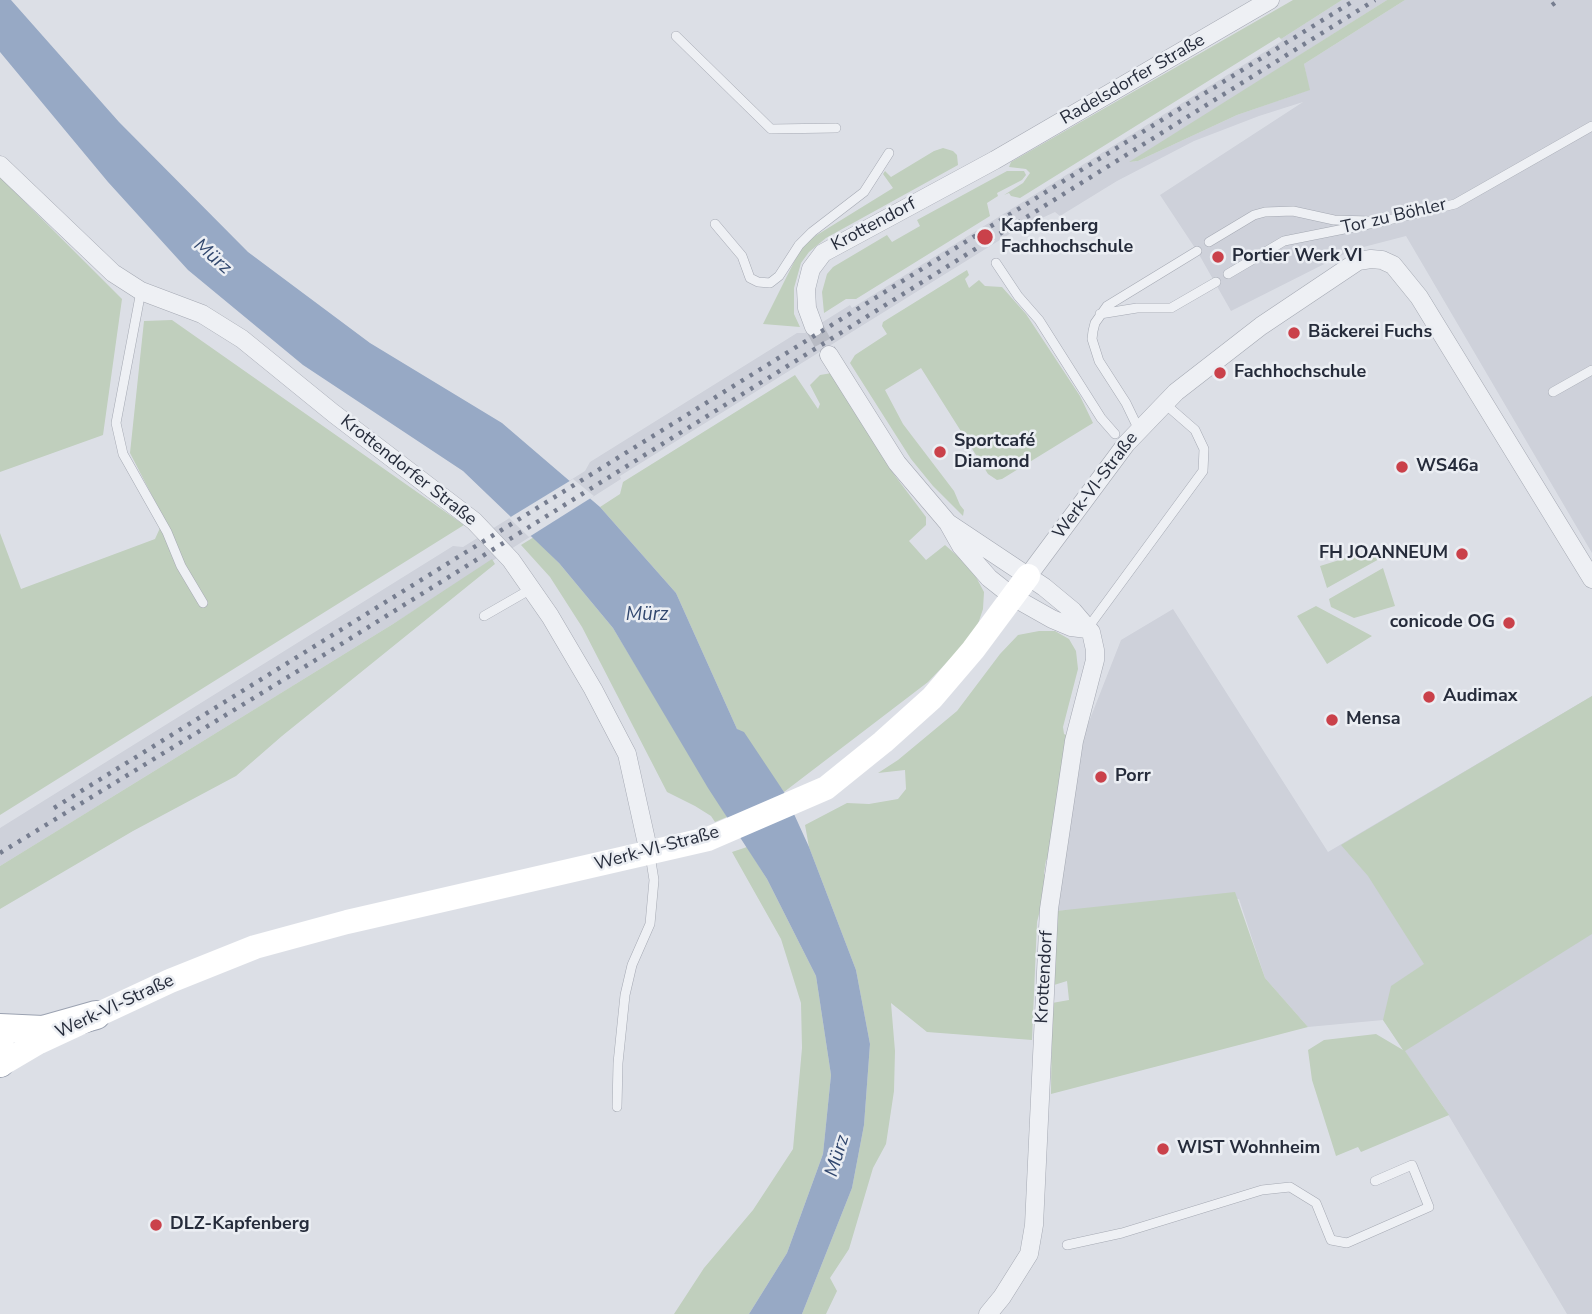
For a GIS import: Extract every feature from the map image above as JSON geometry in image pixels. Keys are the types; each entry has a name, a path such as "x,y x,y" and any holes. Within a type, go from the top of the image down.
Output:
{"main road":[{"name":"Werk-VI-Straße","path":"0,1064 39,1042 170,981 255,947 347,922 708,839 826,788 932,698 957,670 1028,576"},
{"path":"0,1028 43,1030 96,1015"},
{"path":"0,1046 0,1064"}],"street":[{"name":"Radelsdorfer Straße","path":"995,160 1270,0"},
{"name":"Krottendorf","path":"814,327 807,308 806,289 811,269 823,253 995,160"},
{"name":"Krottendorfer Straße","path":"0,165 113,273 141,291 202,314 242,339 474,521 511,560 587,678 627,754 649,853"},
{"name":"Werk-VI-Straße","path":"1028,576 1111,463 1164,403 1261,326 1358,261 1382,260 1393,265 1419,297 1592,579"},
{"path":"829,355 897,463 948,523 961,546 989,578 1013,597 1052,620 1089,631"},
{"path":"948,523 1028,576 1073,611 1089,631"},
{"name":"Krottendorf","path":"988,1314 1029,1254 1034,1225 1047,932 1074,741 1095,660 1094,640 1089,631"}],"lane":[{"path":"676,36 771,129 836,128"},
{"name":"Tor zu Böhler","path":"1228,274 1284,241 1455,204 1592,126"},
{"path":"715,224 742,256 750,278 770,283 779,276 799,245 812,232 864,192 889,153"},
{"path":"1209,243 1254,215 1278,210 1334,220 1384,221"},
{"path":"1139,430 1126,403 1099,361 1091,339 1093,331 1100,314 1107,306 1197,251"},
{"path":"996,263 1018,296 1039,320 1101,418 1115,434"},
{"path":"1100,314 1137,308 1171,308 1216,282"},
{"path":"141,291 116,423 123,454 203,603"},
{"path":"1553,393 1592,370"},
{"path":"1089,631 1203,471 1204,449 1195,430 1164,403"},
{"path":"484,616 531,589"},
{"name":"Krottendorfer Straße","path":"617,1107 618,1063 625,995 632,965 650,924 654,880 649,853"},
{"path":"1067,1245 1122,1233 1262,1190 1290,1186 1316,1203 1331,1240 1348,1243 1429,1207 1412,1166 1375,1181"}],"shaded area":[{"path":"1342,0 1387,0 1131,162 1237,115 1309,90 1304,64 1405,0 1592,0 1592,553 1406,236 1352,250 1231,311 1197,251 1160,195 1303,102 1194,141 1117,181 1060,216 1055,212 1016,230 620,476 621,479 393,624 0,866 0,828 453,546 463,547 585,471 590,462 797,333 805,333 850,305 852,308 1282,41 1281,39"},
{"path":"1173,609 1328,852 1592,696 1592,1314 1567,1314 1443,1106 1383,1020 1308,1027 1265,978 1239,899 1056,911 1081,742 1121,640"}],"green space":[{"path":"1293,0 1342,0 1020,198 1009,193 1004,195 1023,183 1030,173 1026,169 1009,167 1011,162"},
{"path":"1387,0 1405,0 1304,64 1310,90 1237,115 1138,161 1129,162"},
{"path":"943,148 957,155 958,165 826,238 809,252 801,263 794,288 794,314 800,327 763,324 800,250 812,238 893,188 883,174 885,171 891,177"},
{"path":"1007,171 1024,171 1026,175 1022,180 997,193 998,196 987,203 990,216 856,299 846,299 824,313 822,292 827,274 833,267 887,235 892,242 920,226 917,220"},
{"path":"0,177 122,299 103,435 0,472"},
{"path":"967,270 969,275 965,279 969,288 979,280 985,286 1002,287 1026,314 1080,396 1093,423 997,480 988,474 921,368 885,390 903,424 954,491 964,510 963,516 911,459 850,363 855,355 887,334 882,326 883,322"},
{"path":"172,320 464,525 0,815 0,533 21,589 155,539 164,519 130,453 144,321"},
{"path":"832,373 888,456 893,473 926,517 926,525 909,541 926,560 945,545 961,559 984,592 983,609 975,633 928,682 784,792 737,729 676,593 600,507 620,494 623,482 795,375 818,409 820,404 810,385 820,375"},
{"path":"534,537 613,628 727,817 715,822 711,816 695,806 667,792 582,627 550,577 521,545"},
{"path":"1378,548 1381,558 1327,588 1320,566"},
{"path":"492,559 495,564 236,776 133,831 0,909 0,866 393,624"},
{"path":"1383,568 1395,606 1354,618 1331,607 1329,599"},
{"path":"1316,606 1372,636 1327,664 1297,616"},
{"path":"1055,631 1069,639 1076,651 1078,669 1063,727 1064,734 1071,737 1055,854 1046,860 1044,874 1048,879 1037,922 1032,1040 927,1032 891,1003 895,1051 894,1091 886,1144 873,1168 849,1249 830,1278 837,1291 826,1314 802,1314 852,1188 864,1125 870,1044 856,970 809,847 805,825 847,803 869,804 898,799 906,789 905,770 878,773 898,760 957,711 1000,654 1018,635"},
{"path":"1592,696 1592,934 1405,1051 1449,1115 1361,1152 1358,1147 1336,1156 1312,1080 1308,1050 1324,1040 1376,1034 1403,1050 1383,1020 1391,986 1424,964 1368,876 1341,845"},
{"path":"747,847 767,879 816,976 831,1075 823,1154 787,1253 749,1314 674,1314 704,1268 753,1210 793,1149 802,1048 801,1003 781,939 732,852"},
{"path":"1235,892 1265,978 1308,1027 1051,1094 1052,1003 1069,1000 1067,981 1054,985 1056,911"}],"water":[{"name":"Mürz","path":"0,0 11,0 119,122 248,252 370,343 502,423 600,507 676,593 737,729 744,732 784,792 809,847 856,970 870,1044 864,1125 852,1188 802,1314 749,1314 787,1253 823,1154 831,1075 816,976 767,879 708,788 613,628 559,563 463,471 303,365 188,270 108,182 0,52"}],"pier":[{"path":"573,479 594,496 529,537 509,518"}],"tunnel":[{"path":"814,327 829,355"}],"railway":[{"path":"54,808 1355,0"},
{"path":"0,853 306,666 1375,0"},
{"path":"1552,5 1559,0"}],"place":[{"name":"Kapfenberg Fachhochschule","path":"985,237"},
{"name":"Portier Werk VI","path":"1218,257"},
{"name":"Bäckerei Fuchs","path":"1294,333"},
{"name":"Fachhochschule","path":"1220,373"},
{"name":"Sportcafé Diamond","path":"940,452"},
{"name":"WS46a","path":"1402,467"},
{"name":"FH JOANNEUM","path":"1462,554"},
{"name":"conicode OG","path":"1509,623"},
{"name":"Audimax","path":"1429,697"},
{"name":"Mensa","path":"1332,720"},
{"name":"Porr","path":"1101,777"},
{"name":"WIST Wohnheim","path":"1163,1149"},
{"name":"DLZ-Kapfenberg","path":"156,1225"}]}
